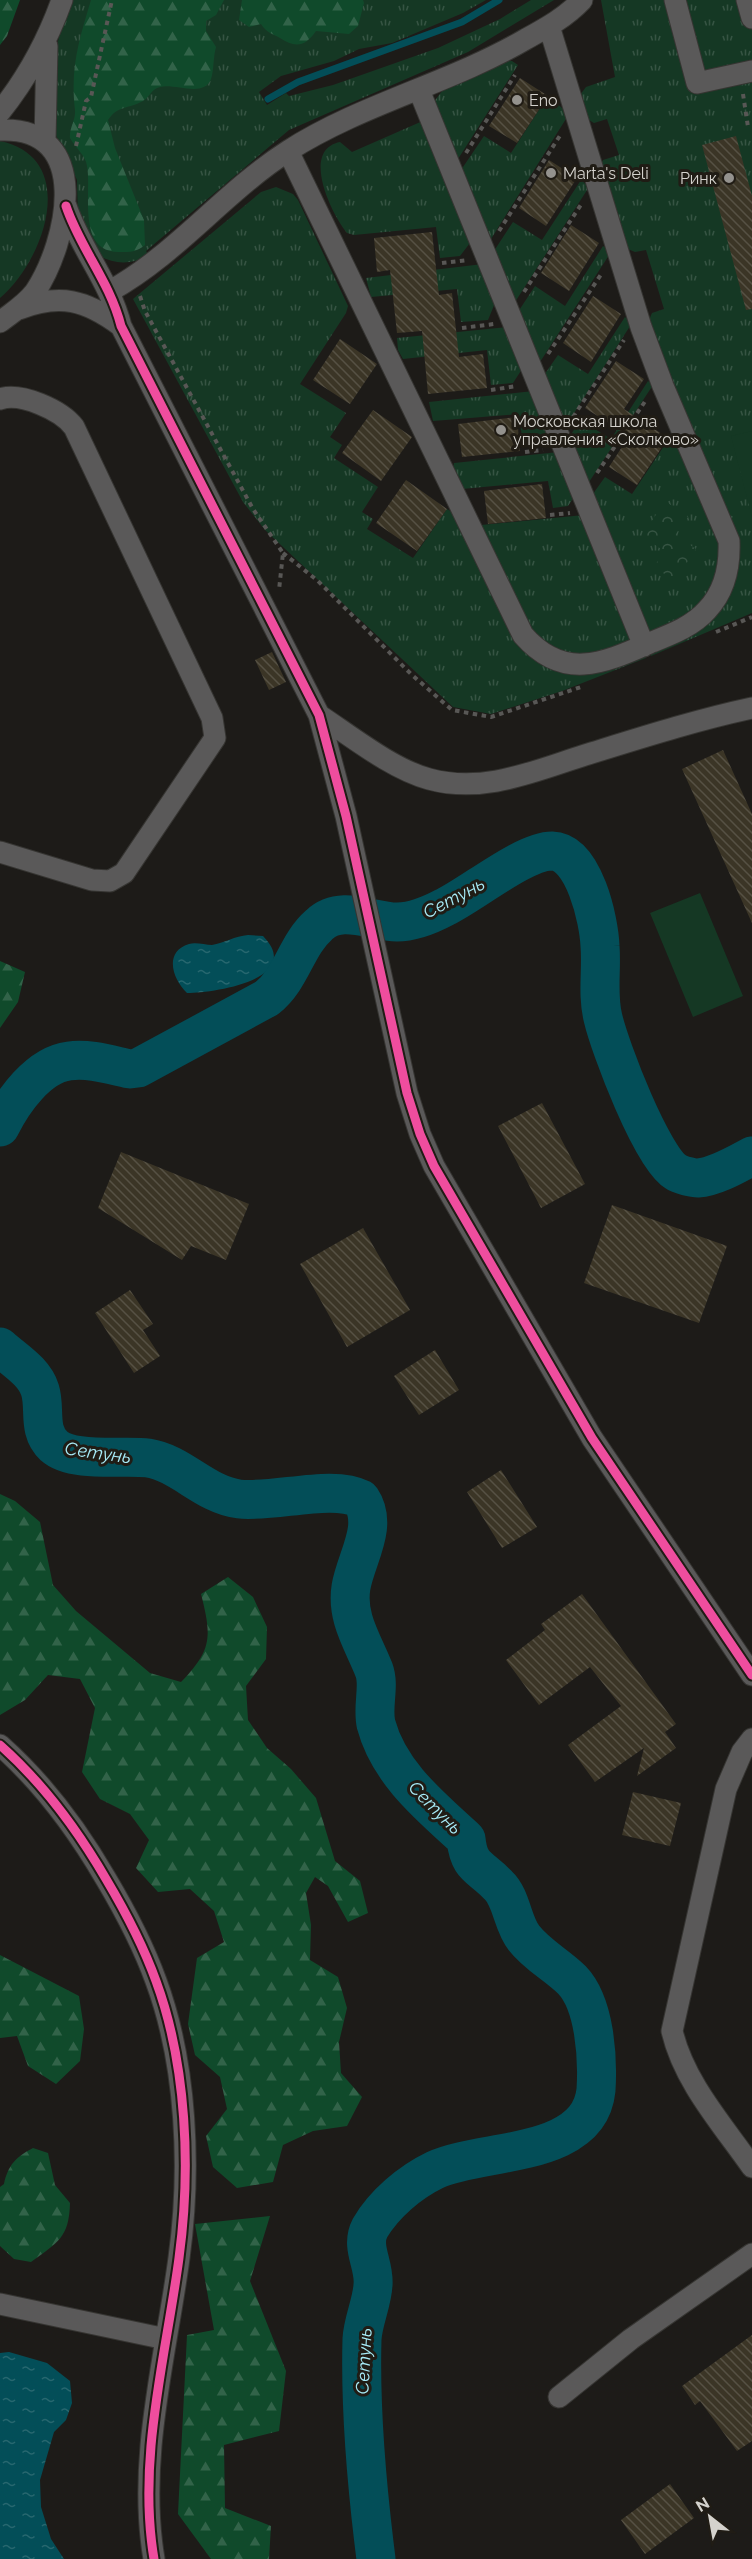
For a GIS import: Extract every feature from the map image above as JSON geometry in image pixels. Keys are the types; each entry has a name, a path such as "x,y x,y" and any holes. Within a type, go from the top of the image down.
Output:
{"street":[{"path":"0,112 25,79 48,39 62,0"},
{"path":"110,291 154,264 261,171 288,151 330,128 501,54 549,26 582,0"},
{"path":"675,0 698,83 752,71"},
{"path":"747,0 752,18"},
{"path":"288,151 523,635 547,656 582,666 604,662 684,628 709,609 724,581 729,541 663,386 641,327 549,26"},
{"path":"45,141 45,74 48,39"},
{"path":"419,90 644,646"},
{"path":"0,130 14,129 45,141 56,156 62,171 66,206 64,225 46,273 6,317"},
{"path":"66,206 78,238 110,291 121,326 319,715 346,816 407,1093 420,1134 434,1166 592,1438 752,1675"},
{"path":"6,317 64,299 83,303 121,326"},
{"path":"0,399 15,396 59,414 68,419 74,427 212,718 215,738 124,873 110,881 92,880 0,852"},
{"path":"319,715 401,767 429,779 478,784 519,777 752,708"},
{"path":"752,1738 742,1752 726,1790 672,2031 677,2050 692,2081 752,2167"},
{"path":"0,1745 31,1772 82,1836 124,1911 156,1981 182,2095 185,2151 180,2256 158,2382 150,2462 154,2559"},
{"path":"559,2397 631,2339 752,2254"},
{"path":"0,2304 166,2339"}],"path":[{"path":"76,147 86,101 91,97 112,0"},
{"path":"453,174 516,75"},
{"path":"748,127 741,94 752,91"},
{"path":"485,253 566,126"},
{"path":"462,328 511,318 587,195"},
{"path":"534,375 603,272"},
{"path":"140,296 145,310 253,509 284,553 318,581 411,674 452,710 492,717 585,685"},
{"path":"560,438 629,332"},
{"path":"582,495 652,392"},
{"path":"269,615 279,592 284,553"},
{"path":"711,634 752,617"}],"green space":[{"path":"0,0 20,0 7,36 0,45"},
{"path":"68,0 486,0 463,13 392,43 359,49 334,61 281,76 259,92 267,105 286,93 289,96 333,85 438,48 500,19 531,0 554,0 468,52 289,130 146,251 149,256 136,261 124,262 112,261 99,256 78,220 77,180 54,131 50,74"},
{"path":"91,0 224,0 216,15 206,21 206,31 216,47 212,75 207,85 196,89 166,86 157,88 143,101 116,112 108,120 115,148 144,220 145,245 133,251 119,252 105,249 97,242 91,231 89,218 86,162 70,138 75,114 75,67"},
{"path":"242,0 363,0 364,3 358,26 349,34 316,31 304,43 295,44 269,32 261,24 249,27 239,20"},
{"path":"601,0 752,0 752,613 651,656 649,651 731,584 673,388 649,320 652,313 664,309 646,250 635,252 628,249 601,164 603,160 619,155 607,119 594,123 589,120 580,95 586,87 615,77"},
{"path":"506,61 512,61 518,65 458,159 433,103 442,91"},
{"path":"548,96 569,114 491,239 485,237 459,173 484,136 511,153"},
{"path":"425,120 473,239 460,256 440,258 436,227 354,235 347,233 334,212 323,184 322,157 328,147 340,142 352,152"},
{"path":"0,141 25,151 40,167 47,188 47,212 41,236 30,260 16,281 0,298"},
{"path":"581,180 589,187 515,302 492,254 513,222 542,240"},
{"path":"276,187 293,194 298,200 348,306 346,313 300,384 346,413 330,437 342,445 334,458 378,487 362,512 373,519 367,529 413,558 447,509 452,512 534,654 644,653 646,658 562,691 491,714 453,707 265,530 243,502 133,299 261,192"},
{"path":"603,246 611,252 540,362 516,315 535,286 565,306"},
{"path":"483,264 497,298 488,320 461,322 457,289 371,297 366,278"},
{"path":"625,317 632,323 567,424 560,423 542,378 558,355 588,374"},
{"path":"508,327 524,366 513,383 491,385 487,350 403,359 398,350 397,338"},
{"path":"648,381 653,385 589,482 584,482 567,441 580,420 611,439"},
{"path":"534,391 549,429 540,442 523,445 519,414 433,421 429,402"},
{"path":"752,431 752,517 731,436"},
{"path":"672,434 675,436 719,532 718,578 694,613 646,638 590,498 605,477 632,494"},
{"path":"559,452 576,494 568,506 553,508 548,481 462,489 453,468 454,463"},
{"path":"665,501 688,517 675,535 696,549 675,581 654,567 664,551 642,536"},
{"path":"584,515 636,642 570,658 534,639 484,544 481,525"},
{"path":"700,893 743,996 693,1017 650,913"},
{"path":"0,961 25,972 18,1002 0,1028"},
{"path":"0,1494 15,1501 40,1522 53,1585 76,1611 150,1673 181,1682 191,1671 199,1661 207,1642 207,1621 201,1594 228,1577 253,1597 267,1627 266,1659 246,1686 248,1720 267,1748 291,1769 316,1798 335,1861 360,1881 368,1913 348,1922 328,1886 315,1877 306,1893 311,1925 310,1960 338,1977 347,2008 339,2042 341,2073 362,2097 347,2126 313,2131 283,2145 273,2182 237,2188 213,2167 206,2136 227,2109 220,2077 195,2055 188,2024 197,1958 224,1942 214,1911 190,1889 158,1892 136,1868 149,1840 130,1814 100,1799 82,1772 95,1708 80,1679 48,1675 25,1700 0,1715"},
{"path":"0,1955 79,1996 84,2029 80,2061 56,2084 28,2066 17,2036 0,2038"},
{"path":"33,2148 48,2153 55,2185 70,2203 64,2232 55,2244 31,2262 14,2259 0,2246 0,2187 4,2184 14,2162"},
{"path":"270,2216 250,2281 286,2371 279,2431 224,2445 225,2508 271,2526 269,2559 211,2559 178,2514 187,2335 214,2330 195,2224"}],"water":[{"path":"248,935 263,936 273,951 273,963 265,973 251,981 234,986 187,993 178,981 173,967 173,960 181,948 192,943 212,945"},
{"path":"9,2352 47,2363 70,2381 72,2403 66,2420 54,2432 40,2480 41,2507 51,2539 64,2559 0,2559 0,2353"}],"building":[{"path":"520,78 548,96 517,143 489,126"},
{"path":"736,136 752,196 752,309 746,310 702,145"},
{"path":"549,160 577,178 546,226 519,208"},
{"path":"571,225 599,243 569,291 541,273"},
{"path":"432,232 439,295 452,293 459,357 483,354 487,388 428,394 422,331 397,333 390,270 377,272 374,238"},
{"path":"593,296 621,314 591,362 563,343"},
{"path":"340,339 377,364 350,404 313,380"},
{"path":"616,361 644,379 624,409 668,438 637,485 609,467 629,436 585,408"},
{"path":"373,410 412,437 381,481 342,453"},
{"path":"517,417 520,451 462,457 458,424"},
{"path":"406,480 447,509 417,551 376,523"},
{"path":"542,484 546,518 488,524 484,491"},
{"path":"272,652 286,682 269,690 255,660"},
{"path":"723,750 752,814 752,923 682,769"},
{"path":"542,1103 585,1184 541,1208 498,1126"},
{"path":"121,1152 249,1204 226,1260 191,1246 182,1260 98,1208"},
{"path":"612,1205 727,1246 699,1323 584,1283"},
{"path":"363,1228 410,1310 347,1347 300,1264"},
{"path":"130,1290 153,1324 143,1330 160,1356 134,1373 95,1313"},
{"path":"435,1350 459,1390 419,1415 394,1376"},
{"path":"501,1470 537,1527 502,1548 467,1492"},
{"path":"582,1594 676,1724 665,1732 676,1748 637,1776 644,1748 595,1782 568,1745 621,1706 590,1667 539,1705 506,1660 545,1630 541,1624"},
{"path":"633,1792 681,1803 670,1846 622,1835"},
{"path":"752,2335 752,2441 737,2451 700,2401 695,2405 682,2386"},
{"path":"670,2484 694,2518 645,2554 621,2520"}],"waterway":[{"path":"268,99 298,82 462,22 499,0"},
{"name":"Сетунь","path":"0,1127 19,1096 47,1069 69,1061 84,1060 130,1069 138,1068 267,998 282,981 311,933 328,919 347,915 397,922 416,919 434,913 456,901 513,865 540,853 552,851 563,854 573,863 588,889 599,934 600,1000 603,1018 633,1101 666,1163 676,1172 696,1178 719,1173 752,1156"},
{"name":"Сетунь","path":"0,1347 28,1371 37,1383 42,1397 45,1433 54,1446 63,1451 73,1455 138,1457 160,1461 215,1492 239,1499 269,1499 319,1493 335,1493 361,1499 366,1509 367,1531 350,1598 356,1630 376,1676 375,1717 382,1742 390,1758 412,1787 466,1839 467,1849 476,1866 503,1890 524,1938 572,1980 586,2003 595,2047 596,2090 589,2112 574,2129 554,2140 530,2148 455,2163 435,2170 398,2195 376,2219 367,2235 373,2285 362,2339 362,2393 367,2477 376,2559"}],"cycle path":[{"path":"66,206 110,295 121,326 319,715 346,816 407,1093 420,1134 434,1166 592,1438 752,1675"},
{"path":"0,1745 31,1775 59,1808 95,1860 113,1891 151,1968 166,2013 174,2047 184,2118 185,2189 179,2258 151,2446 149,2484 154,2559"}],"place":[{"name":"Eno","path":"517,100"},
{"name":"Marta's Deli","path":"551,173"},
{"name":"Ринк","path":"729,178"},
{"name":"Московская школа управления «Сколково»","path":"501,430"}]}
